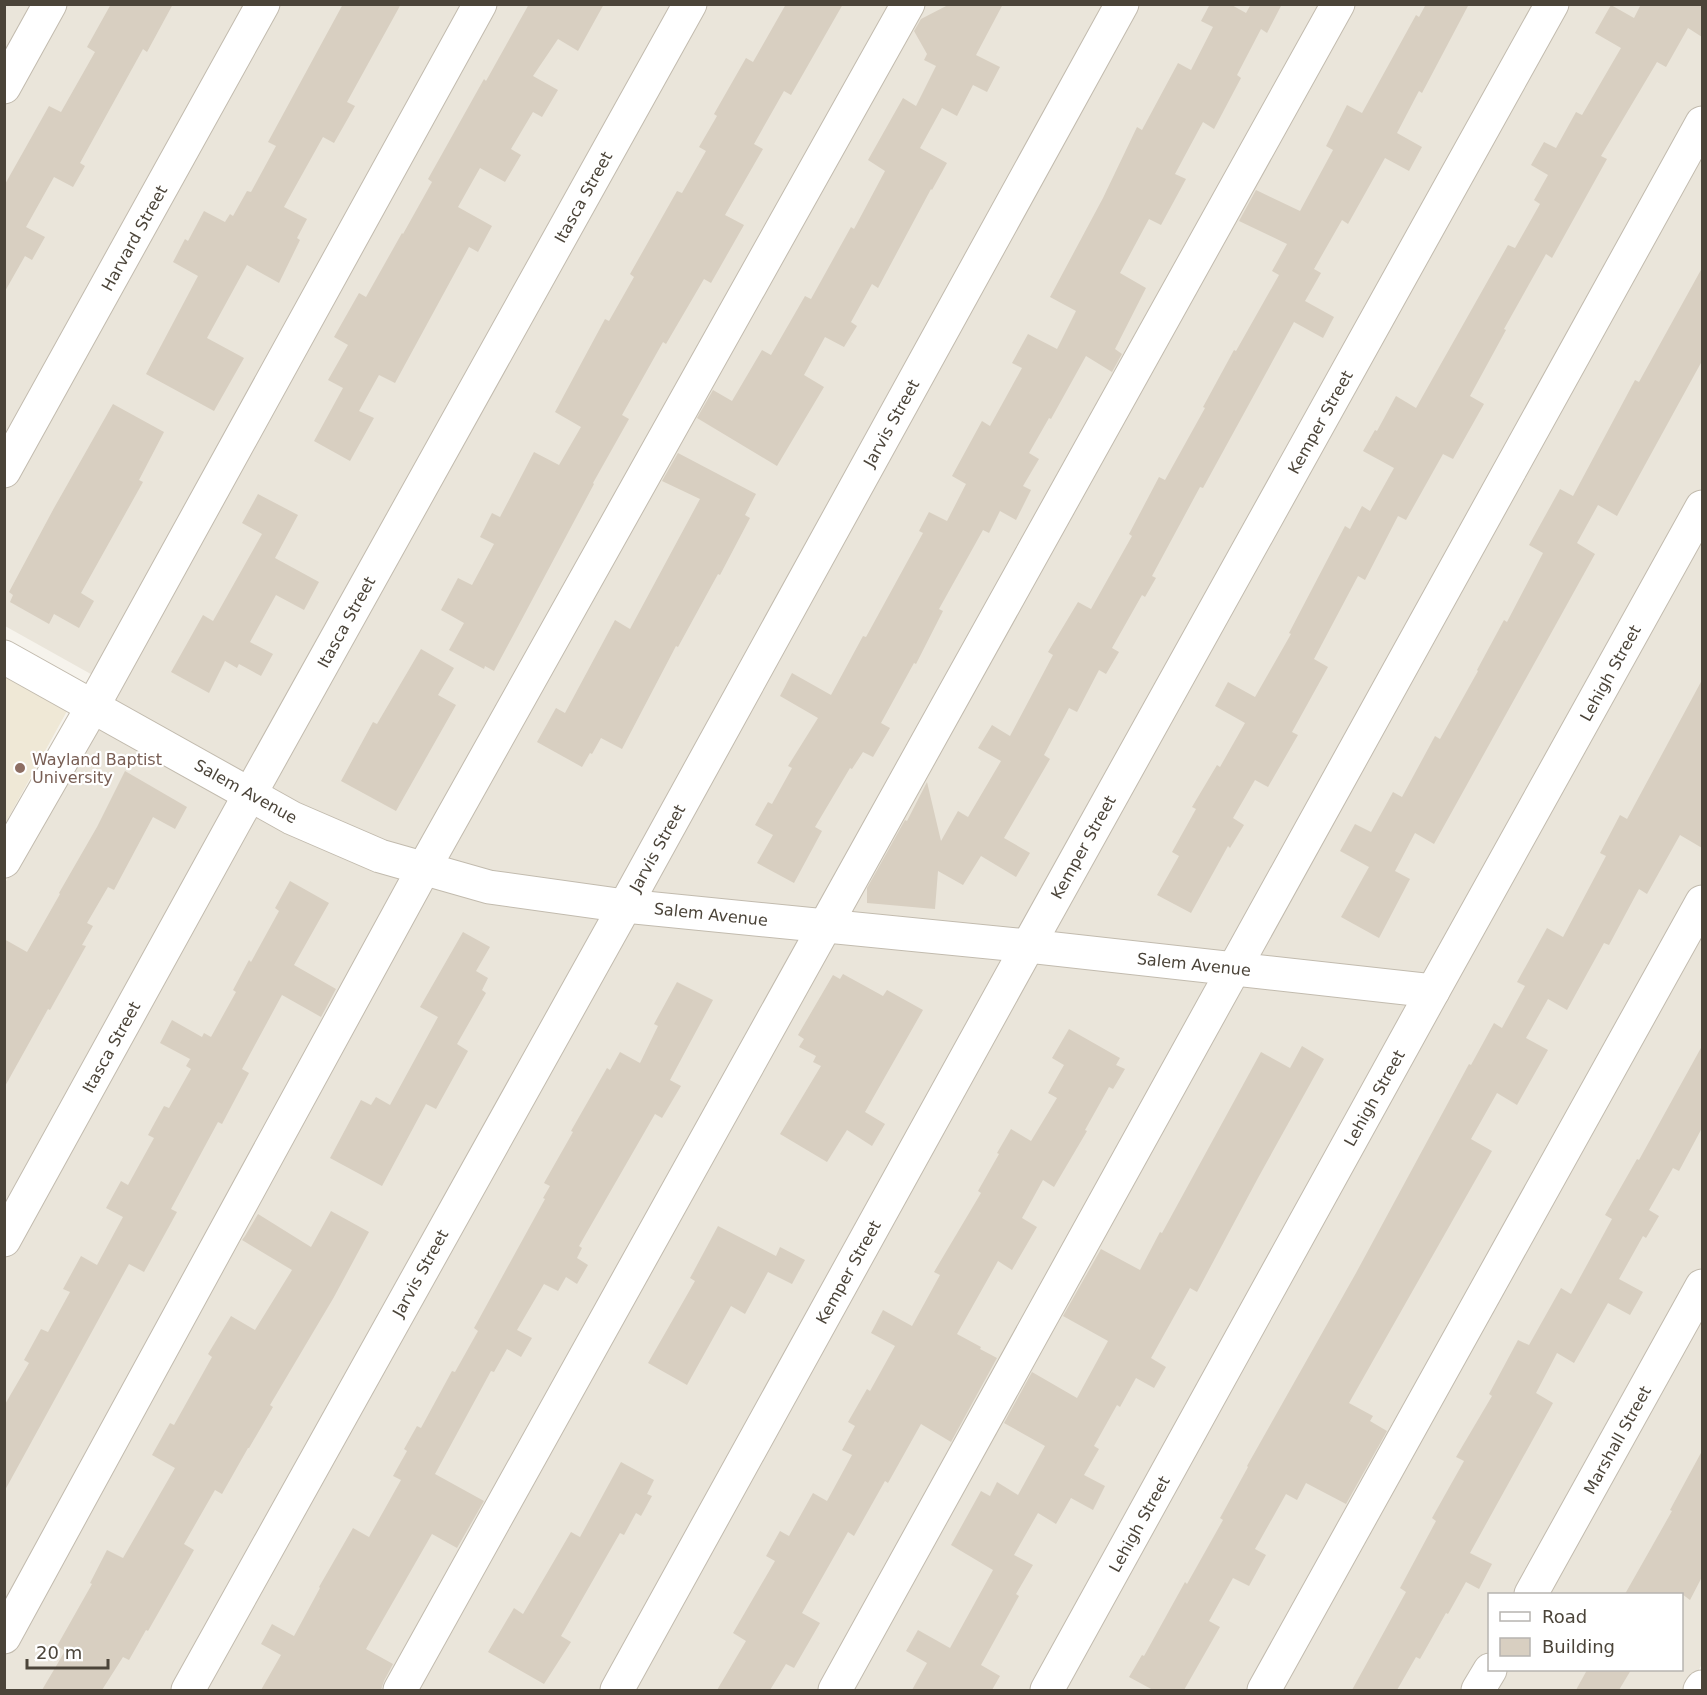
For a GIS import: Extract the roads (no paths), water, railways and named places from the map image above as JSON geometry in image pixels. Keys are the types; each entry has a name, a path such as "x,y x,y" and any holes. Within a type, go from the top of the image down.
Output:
{"street":[{"path":"4,87 50,4"},
{"name":"Harvard Street","path":"4,471 263,4"},
{"path":"4,861 93,706 480,4"},
{"name":"Itasca Street","path":"4,1240 690,4"},
{"path":"4,1638 424,868 908,4"},
{"name":"Jarvis Street","path":"188,1690 625,906 1122,4"},
{"path":"400,1690 1338,4"},
{"name":"Kemper Street","path":"617,1690 1552,4"},
{"path":"835,1690 1702,123"},
{"name":"Lehigh Street","path":"1047,1690 1702,507"},
{"name":"Salem Avenue","path":"4,657 292,818 380,856 489,887 625,906 1028,946 1433,991"},
{"path":"1264,1690 1702,902"},
{"name":"Marshall Street","path":"1532,1593 1702,1286"},
{"path":"1478,1690 1489,1671"}],"place":[{"name":"Wayland Baptist University","path":"20,768"}]}
